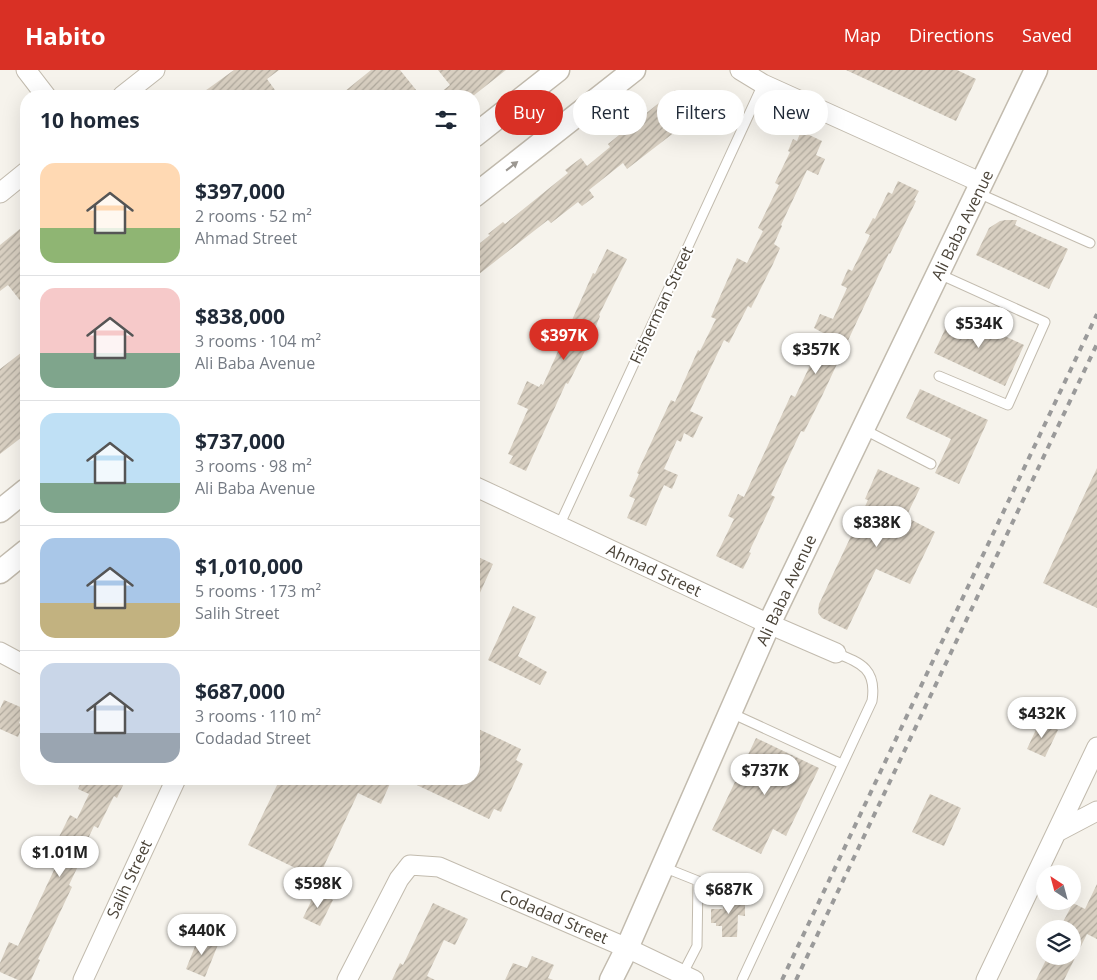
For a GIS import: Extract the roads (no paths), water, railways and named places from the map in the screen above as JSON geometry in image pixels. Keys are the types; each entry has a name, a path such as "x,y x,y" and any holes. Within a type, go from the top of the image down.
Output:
{"street":[{"path":"26,70 41,90"},
{"path":"130,90 155,70"},
{"path":"480,131 558,70"},
{"path":"480,191 634,70"},
{"path":"740,70 763,84 980,188"},
{"name":"Ali Baba Avenue","path":"612,980 769,624 1036,70"},
{"path":"0,193 20,177"},
{"name":"Ahmad Street","path":"480,489 769,624 836,653"},
{"path":"0,511 20,495"},
{"path":"0,572 20,556"},
{"path":"0,652 20,663"},
{"path":"986,980 1097,747"},
{"name":"Salih Street","path":"83,980 173,785"},
{"path":"1057,832 1097,811"},
{"name":"Codadad Street","path":"347,980 399,880 410,865 439,867 627,948 688,977"}],"lane":[{"name":"Fisherman Street","path":"560,526 763,84"},
{"path":"980,188 1090,242"},
{"path":"938,274 1045,322 1008,405 939,376"},
{"path":"863,429 931,464"},
{"path":"742,980 872,700 873,690 870,674 859,662 836,653"},
{"path":"730,713 842,764"},
{"path":"663,867 698,881 697,946 688,977"}],"railway":[{"path":"782,980 1097,314"},
{"path":"796,980 1097,344"}]}
